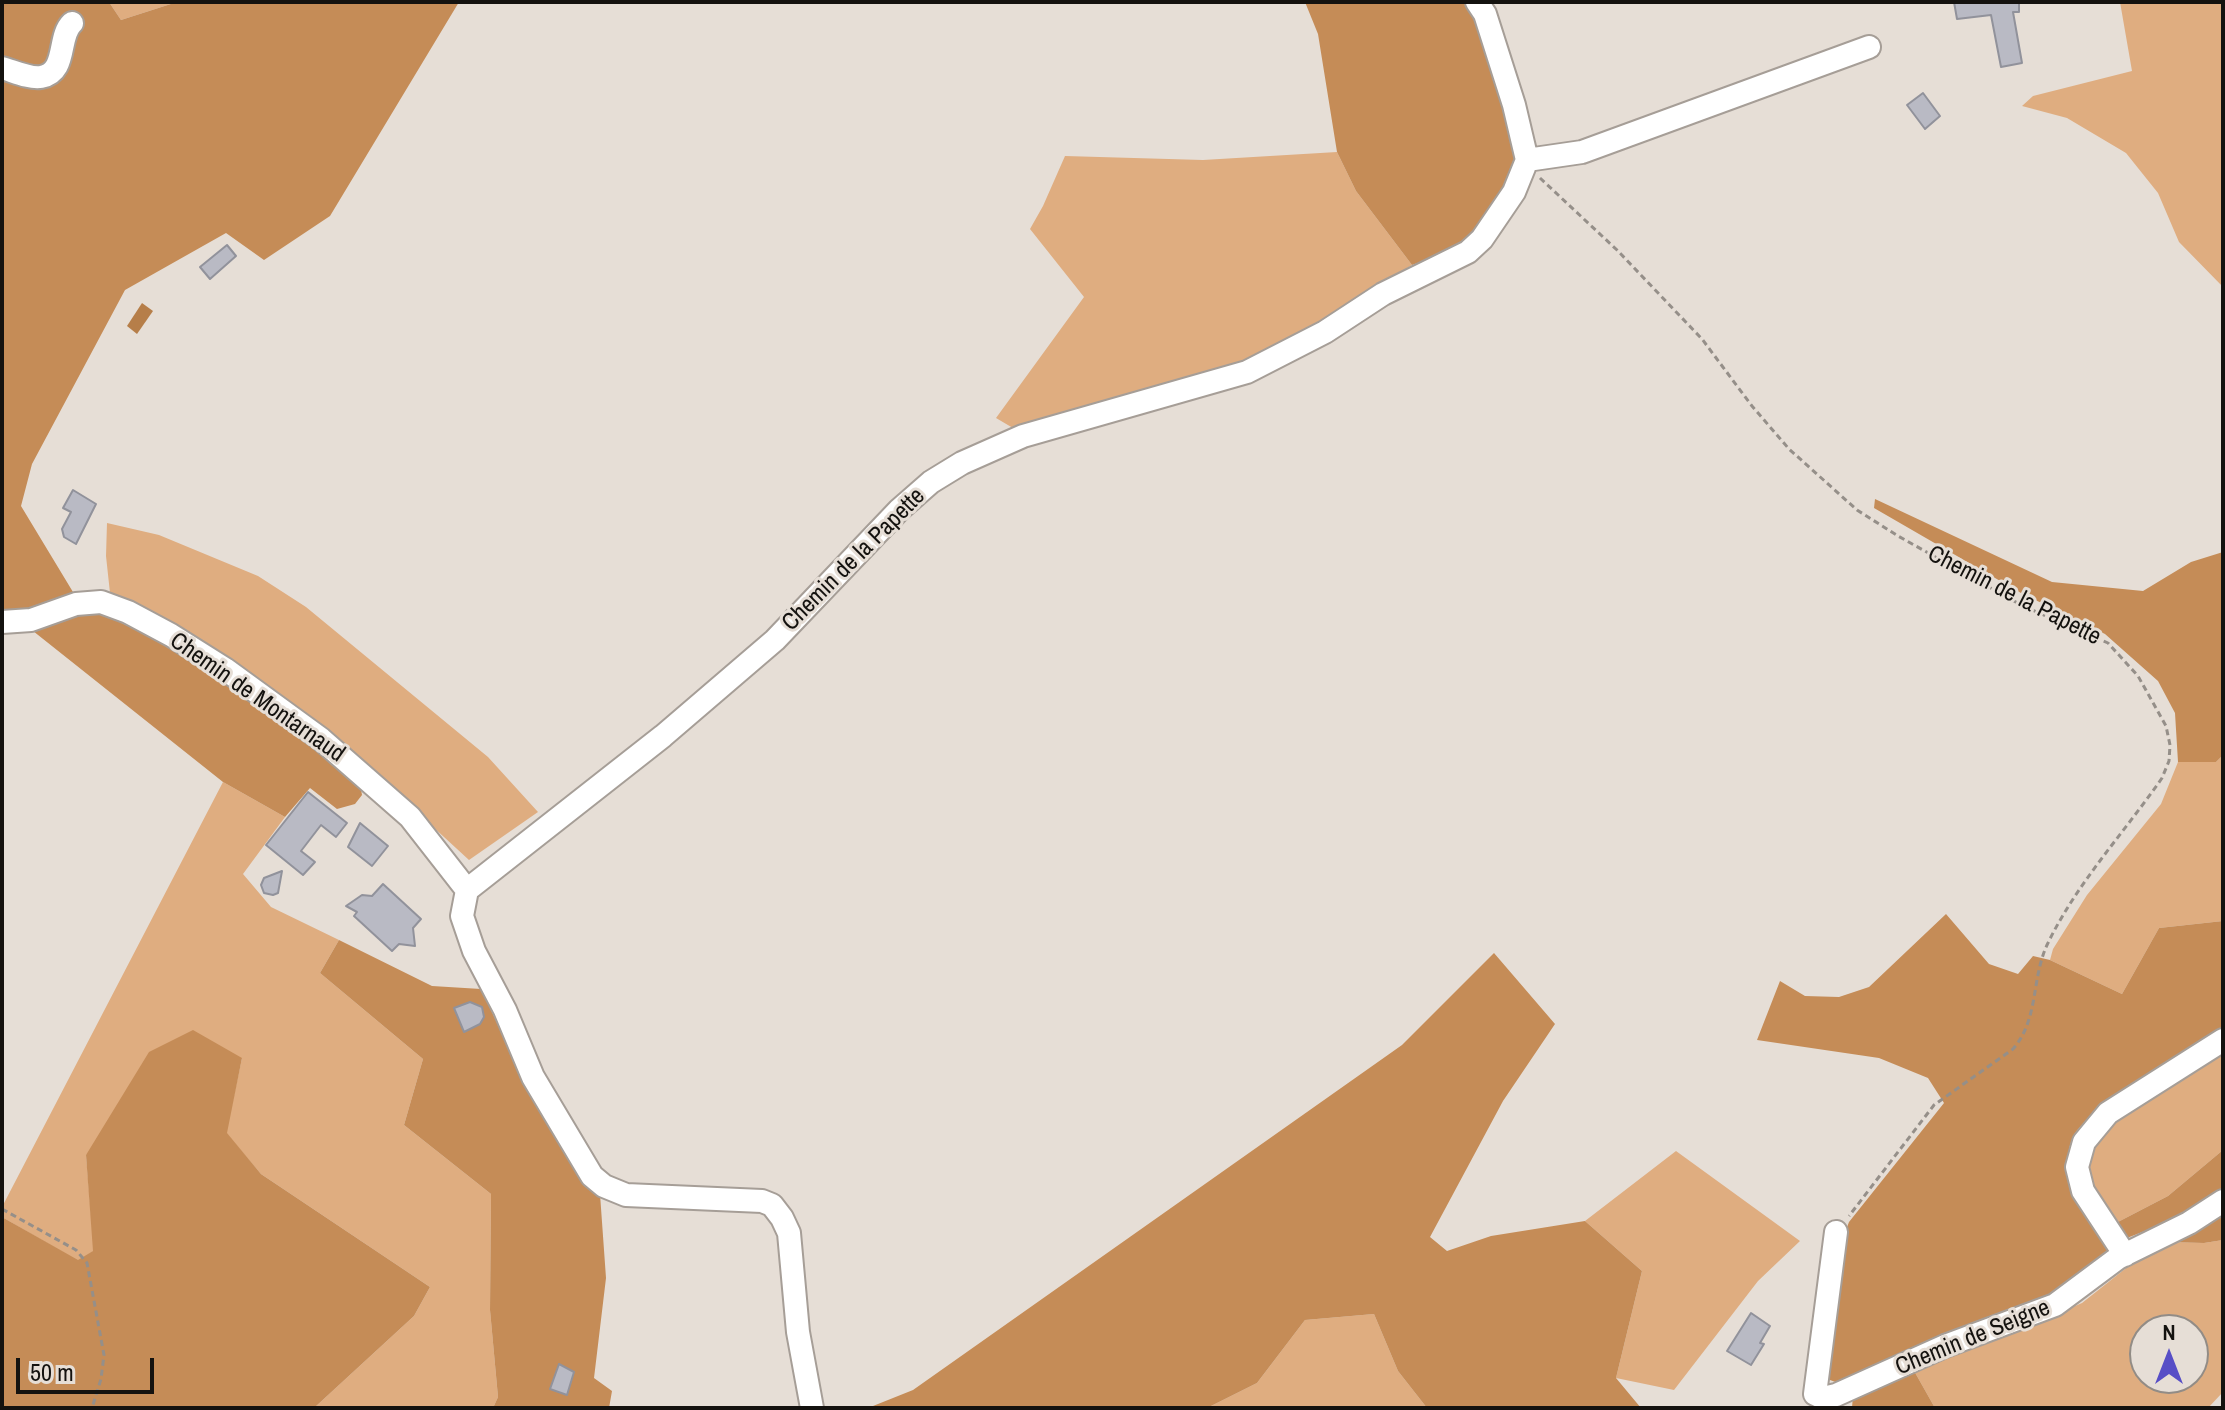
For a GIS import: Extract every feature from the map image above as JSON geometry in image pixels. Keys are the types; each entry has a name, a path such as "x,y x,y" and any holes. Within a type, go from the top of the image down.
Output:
{"street":[{"path":"1477,2 1485,14 1510,91 1527,160 1582,152 1869,47"},
{"path":"2,68 35,77 51,72 58,64 64,36 72,23"},
{"name":"Chemin de la Papette","path":"466,895 663,736 775,640 899,510 931,482 962,463 1023,436 1207,386 1277,359 1383,294 1468,252 1482,239 1514,192 1527,160"},
{"name":"Chemin de Montarnaud","path":"2,622 31,620 88,601 101,602 128,612 171,635 225,669 321,739 410,817 466,895"},
{"path":"466,895 465,929 474,951 505,1010 533,1077 592,1176 604,1186 626,1195 762,1201 772,1205 782,1218 789,1233 798,1332 812,1408"},
{"path":"2125,1255 2083,1191 2077,1167 2084,1142 2108,1113 2223,1040"},
{"name":"Chemin de Seigne","path":"1808,1401 1836,1395 1945,1346 2055,1305 2125,1255 2189,1223 2223,1201"},
{"path":"1808,1401 1836,1232"}],"path":[{"name":"Chemin de la Papette","path":"1527,160 1538,175 1617,250 1702,339 1789,449 1857,510 2021,605 2108,643 2138,676 2166,726 2169,761 2162,778 2076,894 2048,943 2038,967 2032,1015 2021,1040 2013,1049 1934,1105 1836,1232"},
{"path":"2,1209 76,1250 87,1263 104,1355 92,1408"}],"shaded area":[{"path":"2,2 109,2 121,20 177,2 459,2 330,216 264,260 226,233 125,290 32,464 21,506 76,597 38,613 2,616"},
{"path":"109,2 177,2 121,20"},
{"path":"1305,2 1481,2 1517,156 1513,172 1483,225 1446,253 1412,265 1356,191 1337,152 1318,34"},
{"path":"2120,2 2223,2 2223,287 2179,242 2158,193 2126,153 2067,118 2022,106 2033,96 2132,71"},
{"path":"1337,152 1356,191 1412,265 1280,351 1013,428 996,418 1084,297 1030,229 1065,156 1203,160"},
{"path":"142,303 153,311 137,334 127,326"},
{"path":"1875,499 2052,582 2143,591 2191,562 2223,552 2223,755 2216,762 2178,762 2175,713 2158,681 2105,634 2021,593 1874,508"},
{"path":"107,523 159,535 258,576 306,607 488,757 538,812 469,860 407,803 213,649 147,609 110,593 106,556"},
{"path":"81,611 99,612 202,662 359,778 362,795 355,804 337,809 310,788 285,817 223,782 28,627"},
{"path":"2223,755 2223,921 2159,928 2122,994 2050,960 2053,949 2087,895 2161,804 2178,762 2216,762"},
{"path":"223,782 285,817 243,874 271,907 339,940 320,973 423,1059 404,1125 491,1194 490,1310 498,1397 493,1408 314,1408 414,1316 430,1287 261,1174 226,1133 242,1058 86,1155 94,1251 78,1261 2,1217 2,1207"},
{"path":"1946,914 1989,964 2018,974 2033,956 2050,960 2122,994 2159,928 2223,921 2223,1030 2119,1095 2083,1124 2073,1137 2068,1159 2072,1184 2112,1256 2046,1297 1838,1383 1830,1380 1827,1371 1841,1243 1849,1222 1944,1103 1928,1078 1879,1058 1757,1040 1780,981 1805,996 1839,997 1869,987"},
{"path":"339,940 432,986 481,989 539,1111 600,1194 606,1278 594,1378 612,1391 609,1408 493,1408 498,1397 490,1310 491,1194 404,1125 423,1059 320,973"},
{"path":"1494,953 1555,1024 1503,1101 1430,1237 1447,1251 1491,1236 1585,1221 1642,1271 1616,1378 1641,1408 1427,1408 1398,1371 1374,1314 1305,1320 1257,1383 1207,1408 868,1408 913,1390 1402,1045"},
{"path":"193,1030 242,1058 227,1133 261,1174 430,1287 414,1316 314,1408 2,1408 2,1217 78,1260 93,1251 86,1155 149,1052"},
{"path":"2223,1048 2223,1150 2168,1196 2116,1223 2086,1180 2089,1146 2104,1128"},
{"path":"2223,1150 2223,1189 2188,1214 2127,1238 2116,1223 2168,1196"},
{"path":"1676,1151 1800,1241 1758,1281 1674,1390 1616,1378 1642,1271 1585,1221"},
{"path":"2223,1209 2223,1240 2168,1242"},
{"path":"2223,1240 2223,1392 2208,1408 1935,1408 1913,1369 2082,1303 2135,1261 2168,1242"},
{"path":"1374,1314 1398,1371 1427,1408 1207,1408 1257,1383 1305,1320"},
{"path":"1913,1369 1935,1408 1852,1408 1853,1395"}],"building":[{"path":"1954,2 2019,2 2019,12 2013,12 2022,63 2001,67 1991,15 1957,19"},
{"path":"1923,93 1940,116 1925,129 1907,105"},
{"path":"227,245 236,256 210,279 200,267"},
{"path":"73,490 96,504 76,544 64,537 62,529 71,512 63,508"},
{"path":"308,792 347,823 336,837 321,825 301,851 315,862 303,875 266,845"},
{"path":"360,823 388,846 372,866 348,847"},
{"path":"282,871 278,893 264,893 261,885 264,878"},
{"path":"383,884 421,919 413,928 415,946 399,944 392,951 354,916 357,912 346,906 362,895 372,896"},
{"path":"470,1002 482,1007 484,1017 480,1024 464,1032 454,1008"},
{"path":"1751,1313 1770,1326 1760,1343 1764,1344 1751,1365 1727,1351"},
{"path":"559,1364 574,1372 567,1395 550,1389"}]}
